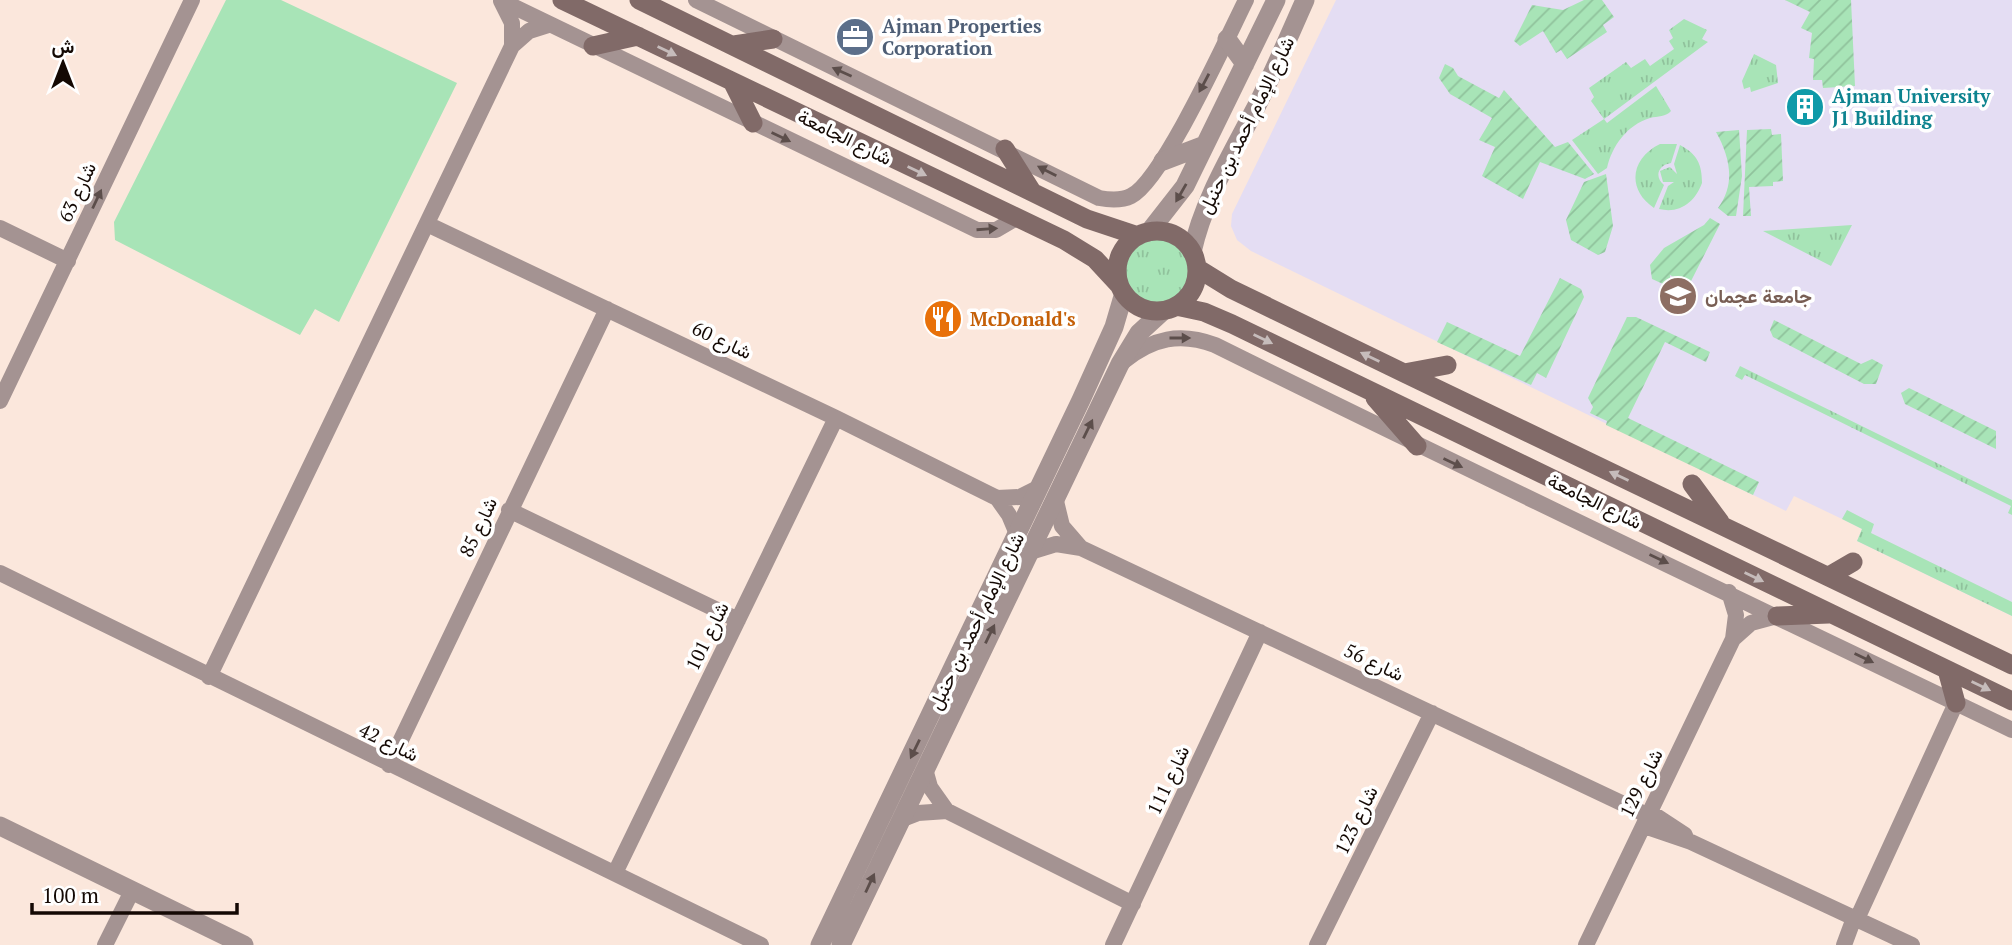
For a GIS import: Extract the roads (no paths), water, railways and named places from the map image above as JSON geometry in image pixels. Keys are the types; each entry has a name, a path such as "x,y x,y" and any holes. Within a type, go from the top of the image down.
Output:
{"main road":[{"name":"شارع الجامعة","path":"562,0 1080,249 1108,272 1122,290"},
{"name":"شارع الجامعة","path":"639,0 1087,219 1144,234"},
{"path":"593,46 638,36"},
{"path":"734,45 773,39"},
{"path":"733,83 752,123"},
{"path":"1005,149 1034,193"},
{"path":"1144,234 1174,235 1194,260 1190,294 1170,308 1137,306 1122,290 1117,275 1122,252 1144,234"},
{"name":"شارع الجامعة","path":"1194,260 1231,289 2012,665"},
{"name":"شارع الجامعة","path":"1170,308 1218,317 2012,701"},
{"path":"1404,373 1447,365"},
{"path":"1370,392 1417,446"},
{"path":"1692,484 1720,523"},
{"path":"1829,576 1853,562"},
{"path":"1777,616 1830,614"},
{"path":"1947,670 1956,703"}],"street":[{"name":"شارع 63","path":"0,401 192,0"},
{"path":"500,0 976,230 996,230 1016,218"},
{"path":"500,0 512,23 512,46"},
{"path":"696,0 1005,149 1099,198 1115,201 1131,197 1144,187 1163,161 1246,0"},
{"name":"شارع الإمام أحمد بن حنبل","path":"1144,234 1175,203 1276,0"},
{"name":"شارع الإمام أحمد بن حنبل","path":"1194,260 1201,217 1305,0"},
{"path":"209,677 512,46 529,32 548,25"},
{"path":"1227,39 1245,64"},
{"path":"1163,161 1205,145"},
{"name":"شارع 60","path":"427,224 836,418 997,498"},
{"path":"0,228 68,261"},
{"name":"شارع الإمام أحمد بن حنبل","path":"841,945 1030,552 1048,492 1114,327 1122,290"},
{"name":"شارع الإمام أحمد بن حنبل","path":"819,945 1017,534 1048,492 1139,333 1170,308"},
{"name":"شارع 85","path":"389,765 607,309"},
{"path":"1120,364 1156,341 1171,337 1201,340 2012,730"},
{"name":"شارع 101","path":"615,873 836,418"},
{"path":"997,498 1048,492"},
{"name":"شارع 56","path":"1048,492 1062,526 1081,548"},
{"path":"997,498 1009,515 1017,534"},
{"path":"509,510 738,620"},
{"name":"شارع 56","path":"1030,552 1056,544 1081,548 1432,713 1685,835 1691,842 1912,945"},
{"name":"شارع 42","path":"0,573 761,945"},
{"name":"شارع 129","path":"1587,945 1733,639 1736,615 1729,592"},
{"path":"1733,639 1751,624 1777,616"},
{"name":"شارع 111","path":"1113,945 1260,632"},
{"path":"1844,945 1859,920 1956,703"},
{"name":"شارع 123","path":"1317,945 1432,713"},
{"path":"925,769 930,787 947,811"},
{"path":"900,820 928,811 947,811 1133,904"},
{"path":"0,827 244,945"},
{"path":"105,945 132,891"},
{"path":"1854,945 1859,920"}],"place":[{"name":"Ajman Properties Corporation","path":"855,37"},
{"name":"Ajman University J1 Building","path":"1805,107"},
{"name":"جامعة عجمان","path":"1678,296"},
{"name":"McDonald's","path":"943,319"}]}
